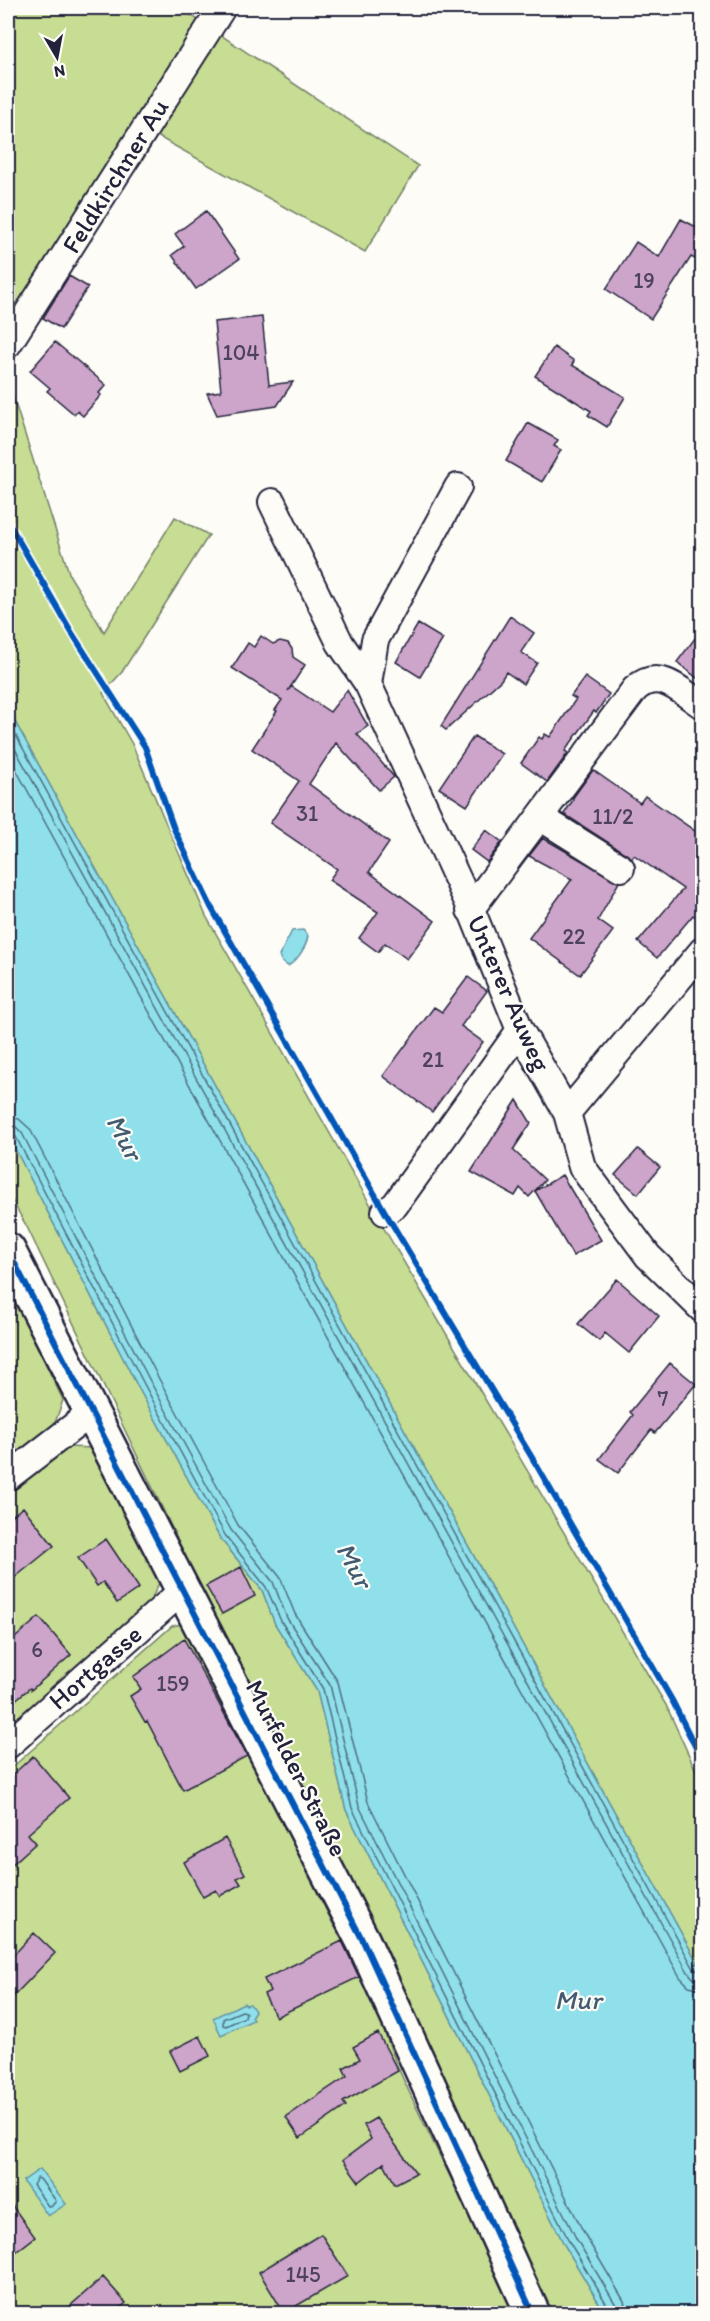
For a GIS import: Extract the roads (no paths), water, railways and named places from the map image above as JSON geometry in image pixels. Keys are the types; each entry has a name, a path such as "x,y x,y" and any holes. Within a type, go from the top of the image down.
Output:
{"street":[{"name":"Feldkirchner Au","path":"8,344 222,8"},
{"path":"368,684 375,640 458,487"},
{"name":"Unterer Auweg","path":"272,502 340,643 368,684 471,910 520,1030 567,1113 582,1167 648,1256 702,1308"},
{"path":"471,910 644,680 657,678 702,705"},
{"path":"540,817 621,868"},
{"path":"567,1113 702,951"},
{"path":"385,1212 395,1205 520,1030"},
{"name":"Murfelder Straße","path":"8,1250 363,1941 533,2313"},
{"path":"8,1477 91,1413"},
{"name":"Hortgasse","path":"8,1745 183,1590"}],"water":[{"name":"Mur","path":"8,709 702,1971 702,2313 605,2313 565,2246 346,1810 317,1691 275,1624 262,1590 220,1538 138,1387 8,1135"},
{"path":"303,930 308,936 305,944 298,957 288,966 279,956 292,931"},
{"path":"244,2003 250,2004 255,2011 251,2017 253,2020 221,2035 213,2018"},
{"path":"40,2169 66,2204 48,2216 23,2181"}]}
